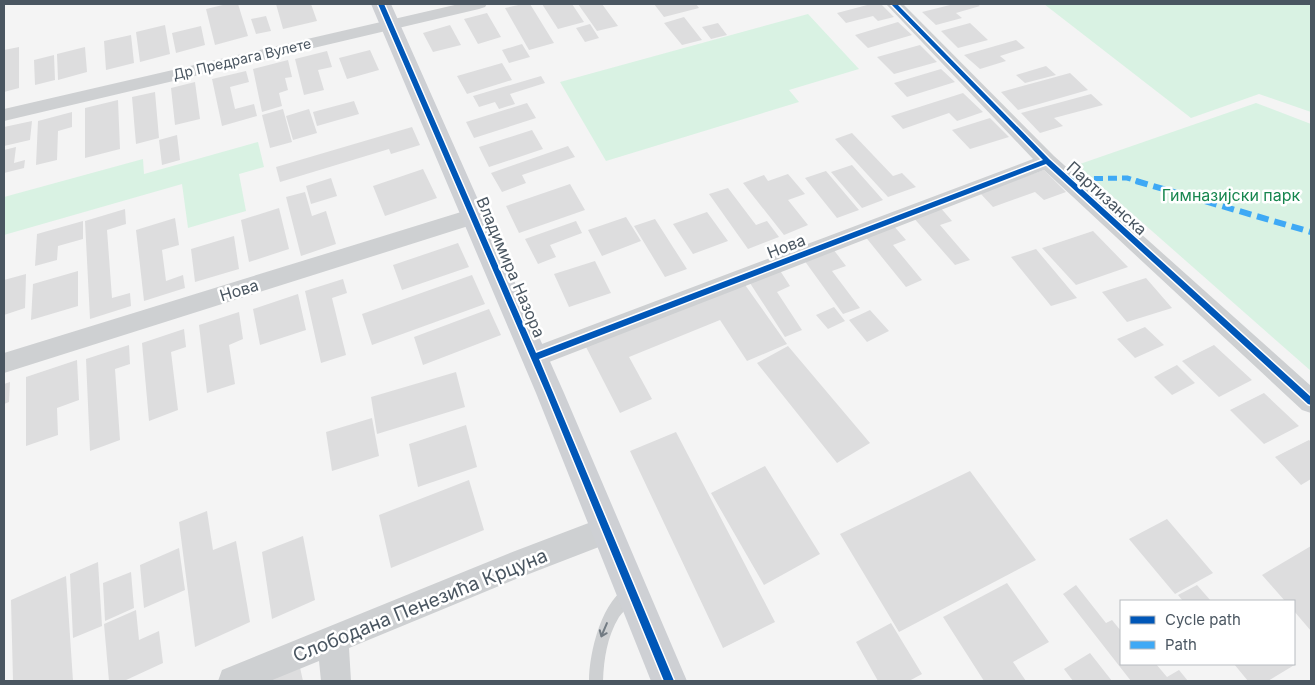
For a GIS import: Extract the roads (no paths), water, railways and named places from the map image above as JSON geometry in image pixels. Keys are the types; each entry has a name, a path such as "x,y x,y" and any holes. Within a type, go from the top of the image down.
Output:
{"street":[{"name":"Др Предрага Вулете","path":"4,115 385,14 479,4"},
{"name":"Партизанска","path":"894,4 1046,161 1311,402"},
{"name":"Владимира Назора","path":"385,14 535,357 669,681"},
{"name":"Нова","path":"535,357 1046,161"},
{"name":"Нова","path":"4,363 474,216"},
{"name":"Слободана Пенезића Крцуна","path":"233,681 515,565 607,530"},
{"path":"333,640 336,681"}],"lane":[{"path":"596,681 598,648 604,630 616,608 632,591"}],"park label":[{"name":"Гимназијски парк","path":"1231,195"}]}
